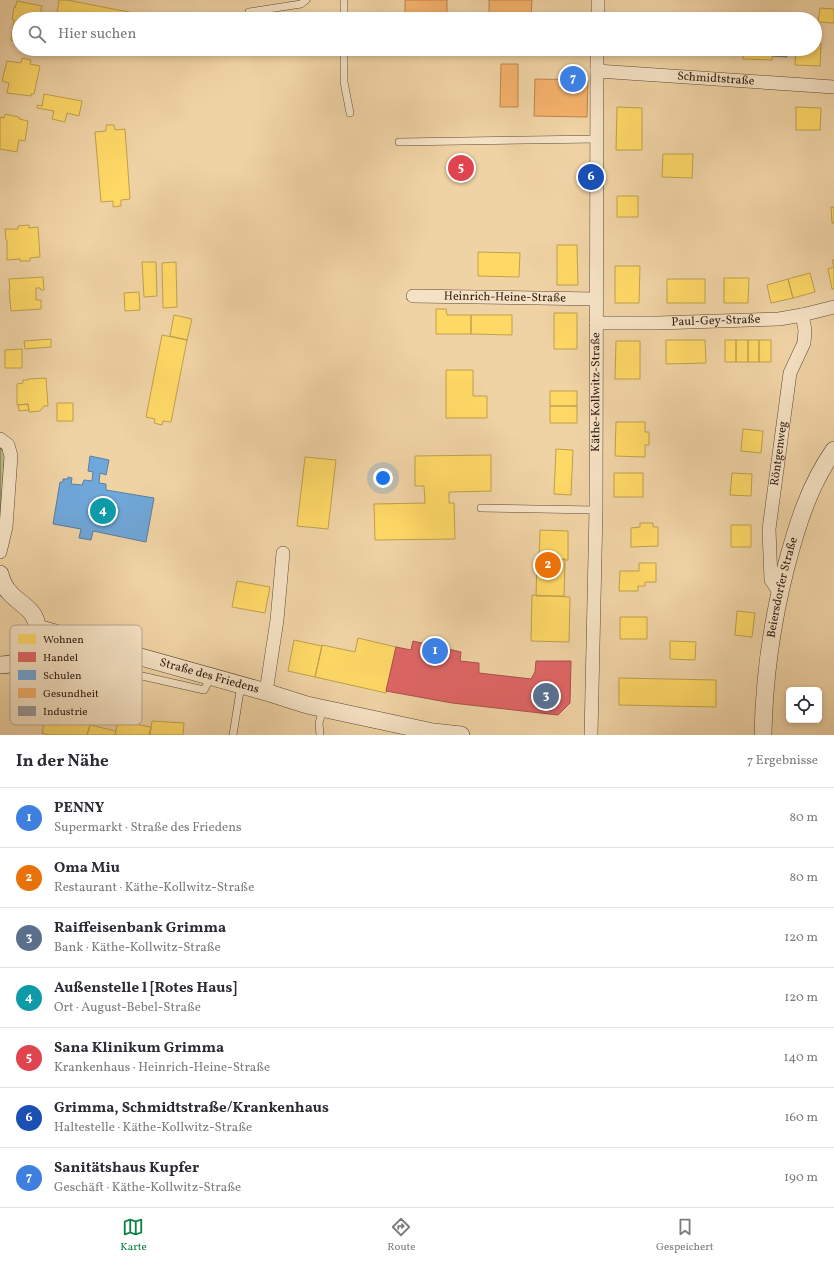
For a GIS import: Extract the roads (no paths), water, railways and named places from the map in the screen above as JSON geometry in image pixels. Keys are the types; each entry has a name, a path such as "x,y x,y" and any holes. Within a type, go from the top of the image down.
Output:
{"street":[{"path":"598,0 598,12"},
{"name":"Käthe-Kollwitz-Straße","path":"591,735 596,510 597,56"},
{"name":"Schmidtstraße","path":"597,71 834,87"},
{"name":"Heinrich-Heine-Straße","path":"413,296 596,299"},
{"name":"Paul-Gey-Straße","path":"596,323 658,323 779,319 834,307"},
{"name":"Röntgenweg","path":"780,593 771,580 770,529 790,373 804,343 805,330 802,315"},
{"path":"0,552 6,527 11,456 4,442"},
{"name":"Beiersdorfer Straße","path":"763,735 763,708 769,650 790,551 806,499 821,469 834,450"},
{"name":"Straße des Friedens","path":"266,692 277,620 283,553"},
{"path":"0,574 4,586 10,594 32,612 36,625"},
{"name":"Straße des Friedens","path":"142,657 323,709 432,733 461,735"},
{"path":"0,664 10,663"}],"lane":[{"path":"249,12 301,4 306,0"},
{"path":"344,0 344,12"},
{"path":"344,56 344,82 350,112"},
{"path":"399,142 597,139"},
{"path":"481,508 596,510"},
{"path":"142,676 204,690 211,676"},
{"path":"232,735 241,685"},
{"path":"320,735 319,723 323,709"}],"place":[{"name":"Sanitätshaus Kupfer","path":"573,79"},
{"name":"Sana Klinikum Grimma","path":"461,168"},
{"name":"Grimma, Schmidtstraße/Krankenhaus","path":"591,177"},
{"name":"Außenstelle l [Rotes Haus]","path":"103,511"},
{"name":"Oma Miu","path":"548,565"},
{"name":"PENNY","path":"435,651"},
{"name":"Raiffeisenbank Grimma","path":"546,696"}]}
